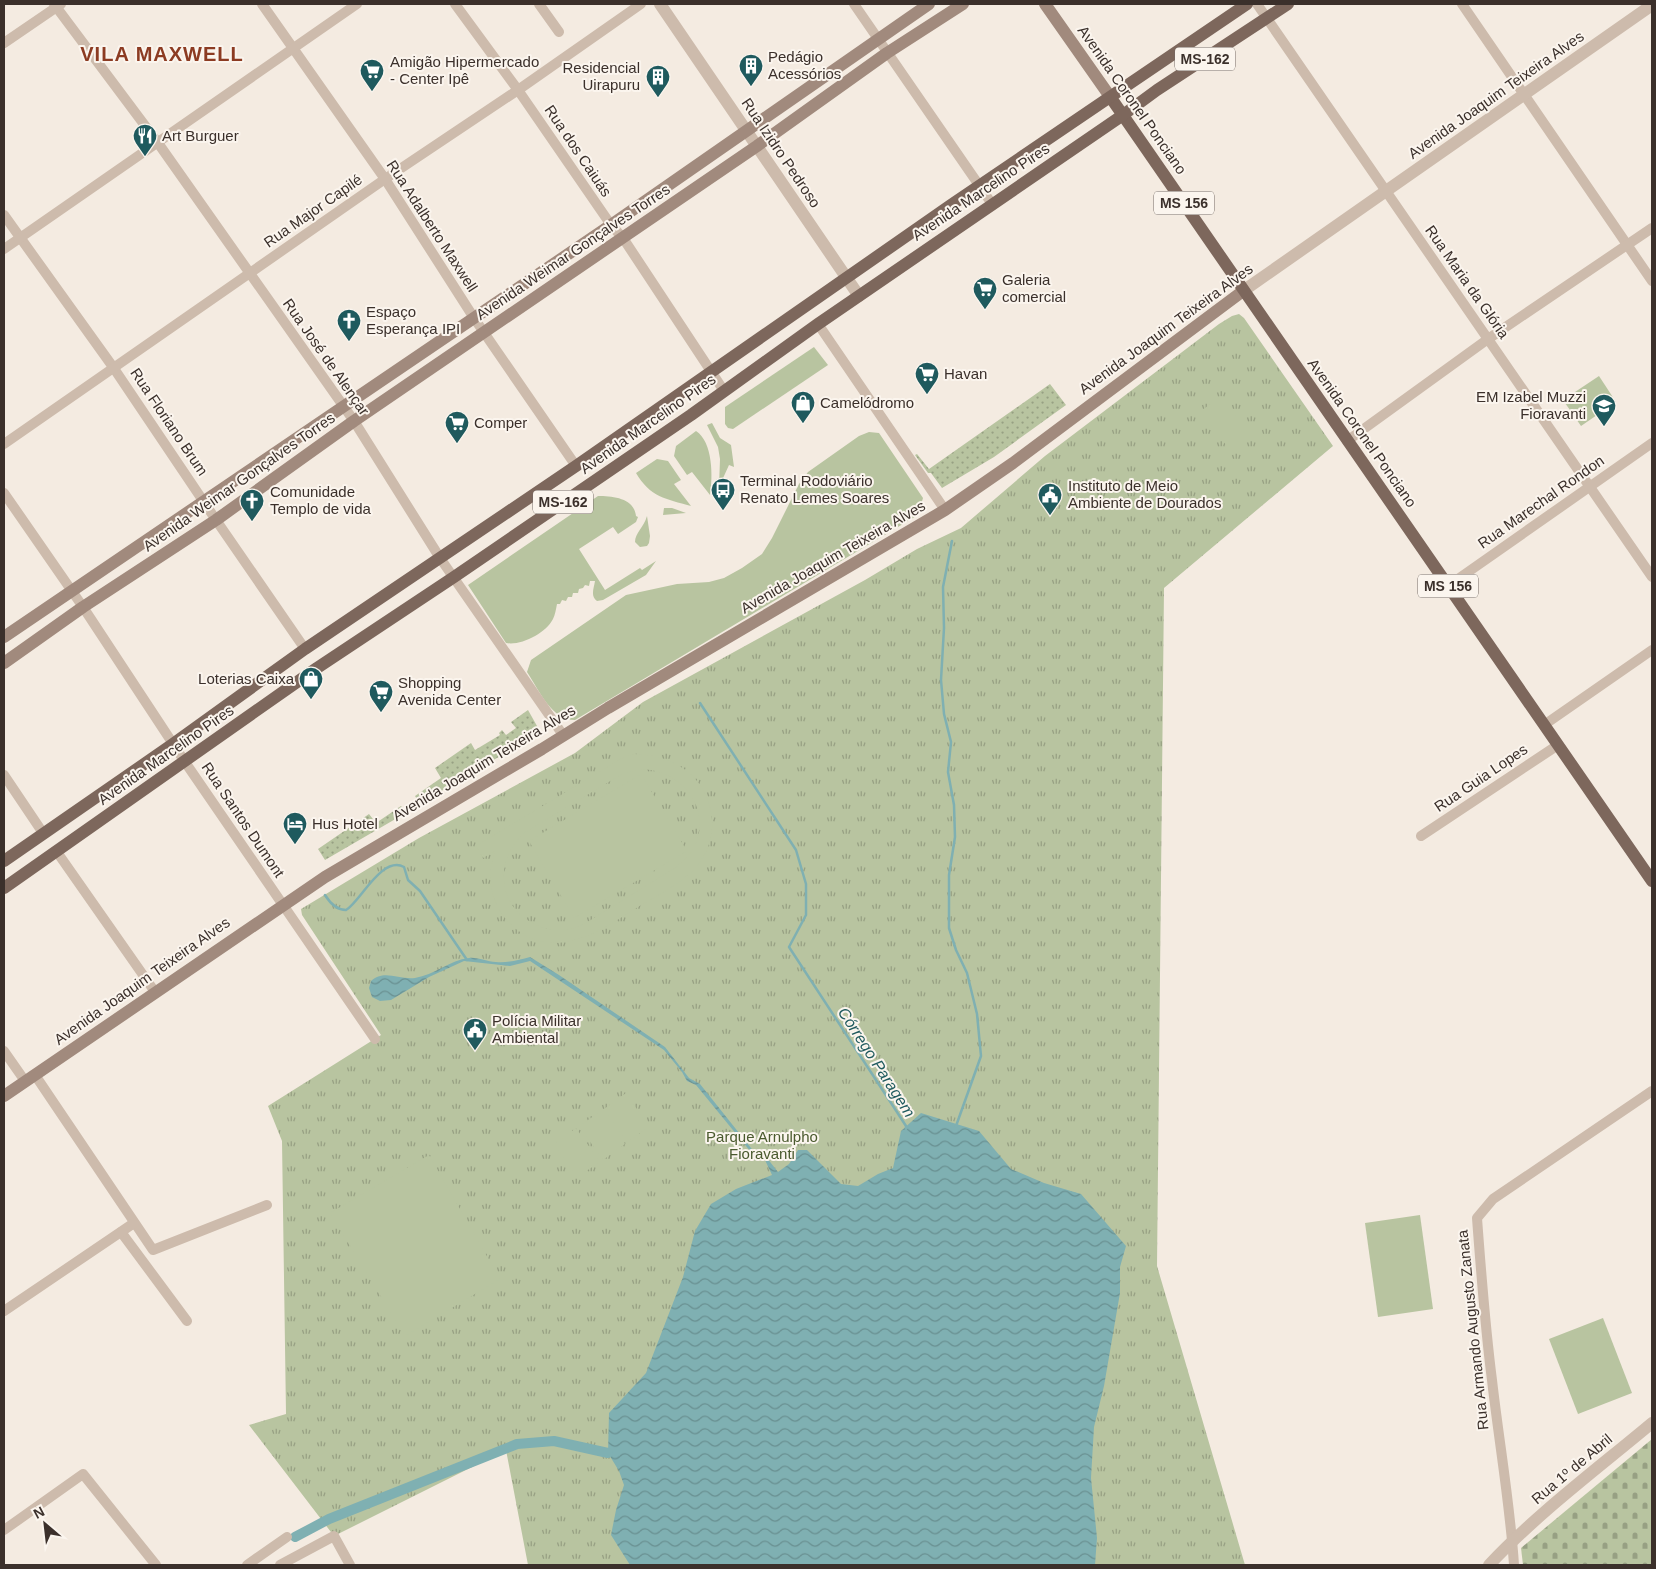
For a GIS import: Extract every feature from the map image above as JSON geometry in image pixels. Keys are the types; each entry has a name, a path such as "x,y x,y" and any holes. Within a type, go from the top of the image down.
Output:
{"main road":[{"name":"Avenida Weimar Gonçalves Torres","path":"4,663 83,607 216,520 354,422 757,146 882,46 929,4"},
{"name":"Avenida Weimar Gonçalves Torres","path":"4,638 611,225 746,130 882,46 962,4"},
{"name":"Avenida Coronel Ponciano","path":"1045,4 1544,725 1650,873"},
{"name":"Avenida Marcelino Pires","path":"4,860 173,744 305,649 576,466 846,278 1247,4"},
{"name":"Avenida Marcelino Pires","path":"4,888 317,668 588,485 818,324 1123,116 1157,90 1288,4"},
{"name":"Avenida Joaquim Teixeira Alves","path":"4,1096 325,877 946,510 1244,291"},
{"path":"576,466 588,485"},
{"path":"43,833 56,852"}],"street":[{"name":"Rua Adalberto Maxwell","path":"262,4 385,179 474,318 576,466"},
{"path":"4,248 357,4"},
{"name":"Rua dos Caiuás","path":"455,4 518,90 611,225 623,238 724,391"},
{"path":"539,4 559,32"},
{"name":"Rua Major Capilé","path":"4,444 385,179 518,90 641,4"},
{"name":"Rua Izidro Pedroso","path":"660,4 859,296"},
{"path":"854,4 992,204"},
{"name":"Rua Maria da Glória","path":"1257,4 1652,577"},
{"path":"1462,4 1652,281"},
{"path":"4,43 57,5"},
{"name":"Rua José de Alençar","path":"57,5 158,143 354,422 440,558 563,735"},
{"name":"Avenida Joaquim Teixeira Alves","path":"1244,291 1652,6"},
{"name":"Rua Floriano Brum","path":"4,215 113,367 305,649"},
{"path":"1347,440 1488,339 1652,228"},
{"path":"818,324 946,510"},
{"name":"Rua Marechal Rondon","path":"1448,586 1652,443"},
{"name":"Rua Santos Dumont","path":"4,492 83,607 185,762 375,1039"},
{"path":"1544,725 1652,650"},
{"name":"Rua Guia Lopes","path":"1421,836 1558,744"},
{"path":"4,775 43,833"},
{"path":"56,852 155,992"},
{"path":"4,1051 30,1078 153,1250 268,1205"},
{"name":"Rua Armando Augusto Zanata","path":"1514,1565 1482,1295 1477,1218 1492,1199 1652,1091"},
{"path":"4,1311 134,1223"},
{"path":"120,1232 187,1321"},
{"name":"Rua 1º de Abril","path":"1489,1565 1512,1540 1652,1423"},
{"path":"4,1530 83,1474 156,1565"},
{"path":"263,1554 274,1554 282,1563 334,1536 350,1565"},
{"path":"247,1565 287,1537"}],"green space":[{"name":"Parque Arnulpho Fioravanti","path":"1239,314 1244,318 1333,446 1164,588 1157,1266 1245,1565 528,1565 506,1450 334,1536 249,1425 286,1414 282,1141 268,1106 381,1035 302,915 301,909 419,838 575,753 643,702 865,580 917,549 961,528 1045,456 1219,324"},
{"path":"814,347 828,365 733,429 728,428 725,424 725,407"},
{"path":"1599,376 1616,402 1581,426 1563,400"},
{"path":"1050,384 1066,405 994,457 942,488 915,455 917,454 929,469"},
{"path":"1221,396 1246,430 1226,445 1201,411"},
{"path":"712,423 720,438 731,445 734,467 729,465 719,487 720,459 718,447 707,425"},
{"path":"696,431 702,436 709,451 711,470 710,495 692,472 687,475 674,456 676,446"},
{"path":"869,432 879,433 923,498 918,515 575,720 567,719 552,710 527,672 531,660 626,595 677,584 709,582 724,578 742,568 762,554 799,484 808,472 859,436"},
{"path":"657,459 668,461 681,480 674,484 691,506 659,496 641,481 636,473"},
{"path":"598,496 622,499 631,505 638,517 636,522 618,534 613,527 579,549 605,590 640,568 642,570 656,561 646,575 603,600 597,601 595,599 593,592 595,581 590,581 589,586 585,585 579,589 578,593 573,593 572,597 568,597 566,601 562,600 560,604 557,604 550,624 539,634 519,642 506,643 468,585"},
{"path":"664,508 672,508 686,513 663,515"},
{"path":"647,516 650,536 649,543 647,546 640,547 635,542 635,539"},
{"path":"528,710 537,726 534,736 423,802 418,801 415,796 441,778 435,768 471,743 475,750 500,735 499,733 502,730 506,735 516,728 511,722"},
{"path":"634,754 654,756 681,767 696,780 707,797 712,818 709,843 704,856 696,867 675,885 614,922 579,939 556,943 542,942 518,931 500,911 494,898 490,876 495,851 483,858 476,846 624,757","holes":["641,769 656,771 682,785 691,796 697,808 700,822 698,836 692,851 686,858 675,868 577,927 565,930 546,928 534,924 521,915 508,898 504,880 507,858 518,839 524,833 622,774"]},
{"path":"641,774 687,851 574,918 529,841"},
{"path":"401,806 404,814 325,860 318,849 369,814 376,823"},
{"path":"626,1093 649,1127 627,1142 604,1109"},
{"path":"601,1111 625,1144 603,1160 579,1126"},
{"path":"576,1128 600,1162 577,1177 554,1144"},
{"path":"429,1155 500,1279 405,1336 330,1213"},
{"path":"1420,1215 1433,1309 1378,1317 1365,1223"},
{"path":"1603,1318 1632,1393 1578,1414 1549,1339"},
{"path":"1652,1439 1652,1565 1523,1565 1521,1548"}],"water":[{"path":"530,957 665,1047 689,1078 700,1084 755,1153 767,1158 778,1172 789,1164 798,1150 807,1150 841,1184 858,1186 878,1174 893,1168 901,1131 921,1113 979,1131 1011,1169 1044,1183 1081,1194 1126,1246 1120,1267 1120,1293 1104,1386 1094,1427 1091,1478 1097,1538 1095,1565 630,1565 611,1535 624,1485 619,1471 608,1453 609,1413 646,1373 683,1277 695,1231 711,1204 736,1189 772,1175 765,1160 755,1157 696,1085 687,1081 664,1050 530,961 510,966 464,961 429,977 391,1000 380,1001 372,997 369,988 371,981 381,976 415,978 429,974 462,959 472,958 505,962"}],"waterway":[{"path":"952,541 943,587 944,628 941,680 944,714 951,742 948,772 954,805 955,837 949,875 949,928 956,950 967,973 977,1014 981,1056 956,1126"},
{"name":"Córrego Paragem","path":"700,703 796,850 806,884 806,915 789,947 906,1126 906,1129"},
{"path":"325,895 334,906 346,910 380,873 396,865 404,867 408,880 420,891 467,960"},
{"path":"295,1537 329,1519 517,1444 554,1441 608,1453"}],"place":[{"name":"Pedágio Acessórios","path":"751,87"},
{"name":"Amigão Hipermercado - Center Ipê","path":"372,92"},
{"name":"Residencial Uirapuru","path":"658,98"},
{"name":"Art Burguer","path":"145,157"},
{"name":"Galeria comercial","path":"985,310"},
{"name":"Espaço Esperança IPI","path":"349,342"},
{"name":"Havan","path":"927,395"},
{"name":"Camelódromo","path":"803,424"},
{"name":"EM Izabel Muzzi Fioravanti","path":"1604,427"},
{"name":"Comper","path":"457,444"},
{"name":"Terminal Rodoviário Renato Lemes Soares","path":"723,511"},
{"name":"Instituto de Meio Ambiente de Dourados","path":"1050,516"},
{"name":"Comunidade Templo de vida","path":"252,522"},
{"name":"Loterias Caixa","path":"311,700"},
{"name":"Shopping Avenida Center","path":"381,713"},
{"name":"Hus Hotel","path":"295,845"},
{"name":"Polícia Militar Ambiental","path":"475,1051"}],"district":[{"name":"VILA MAXWELL","path":"162,54"}]}
